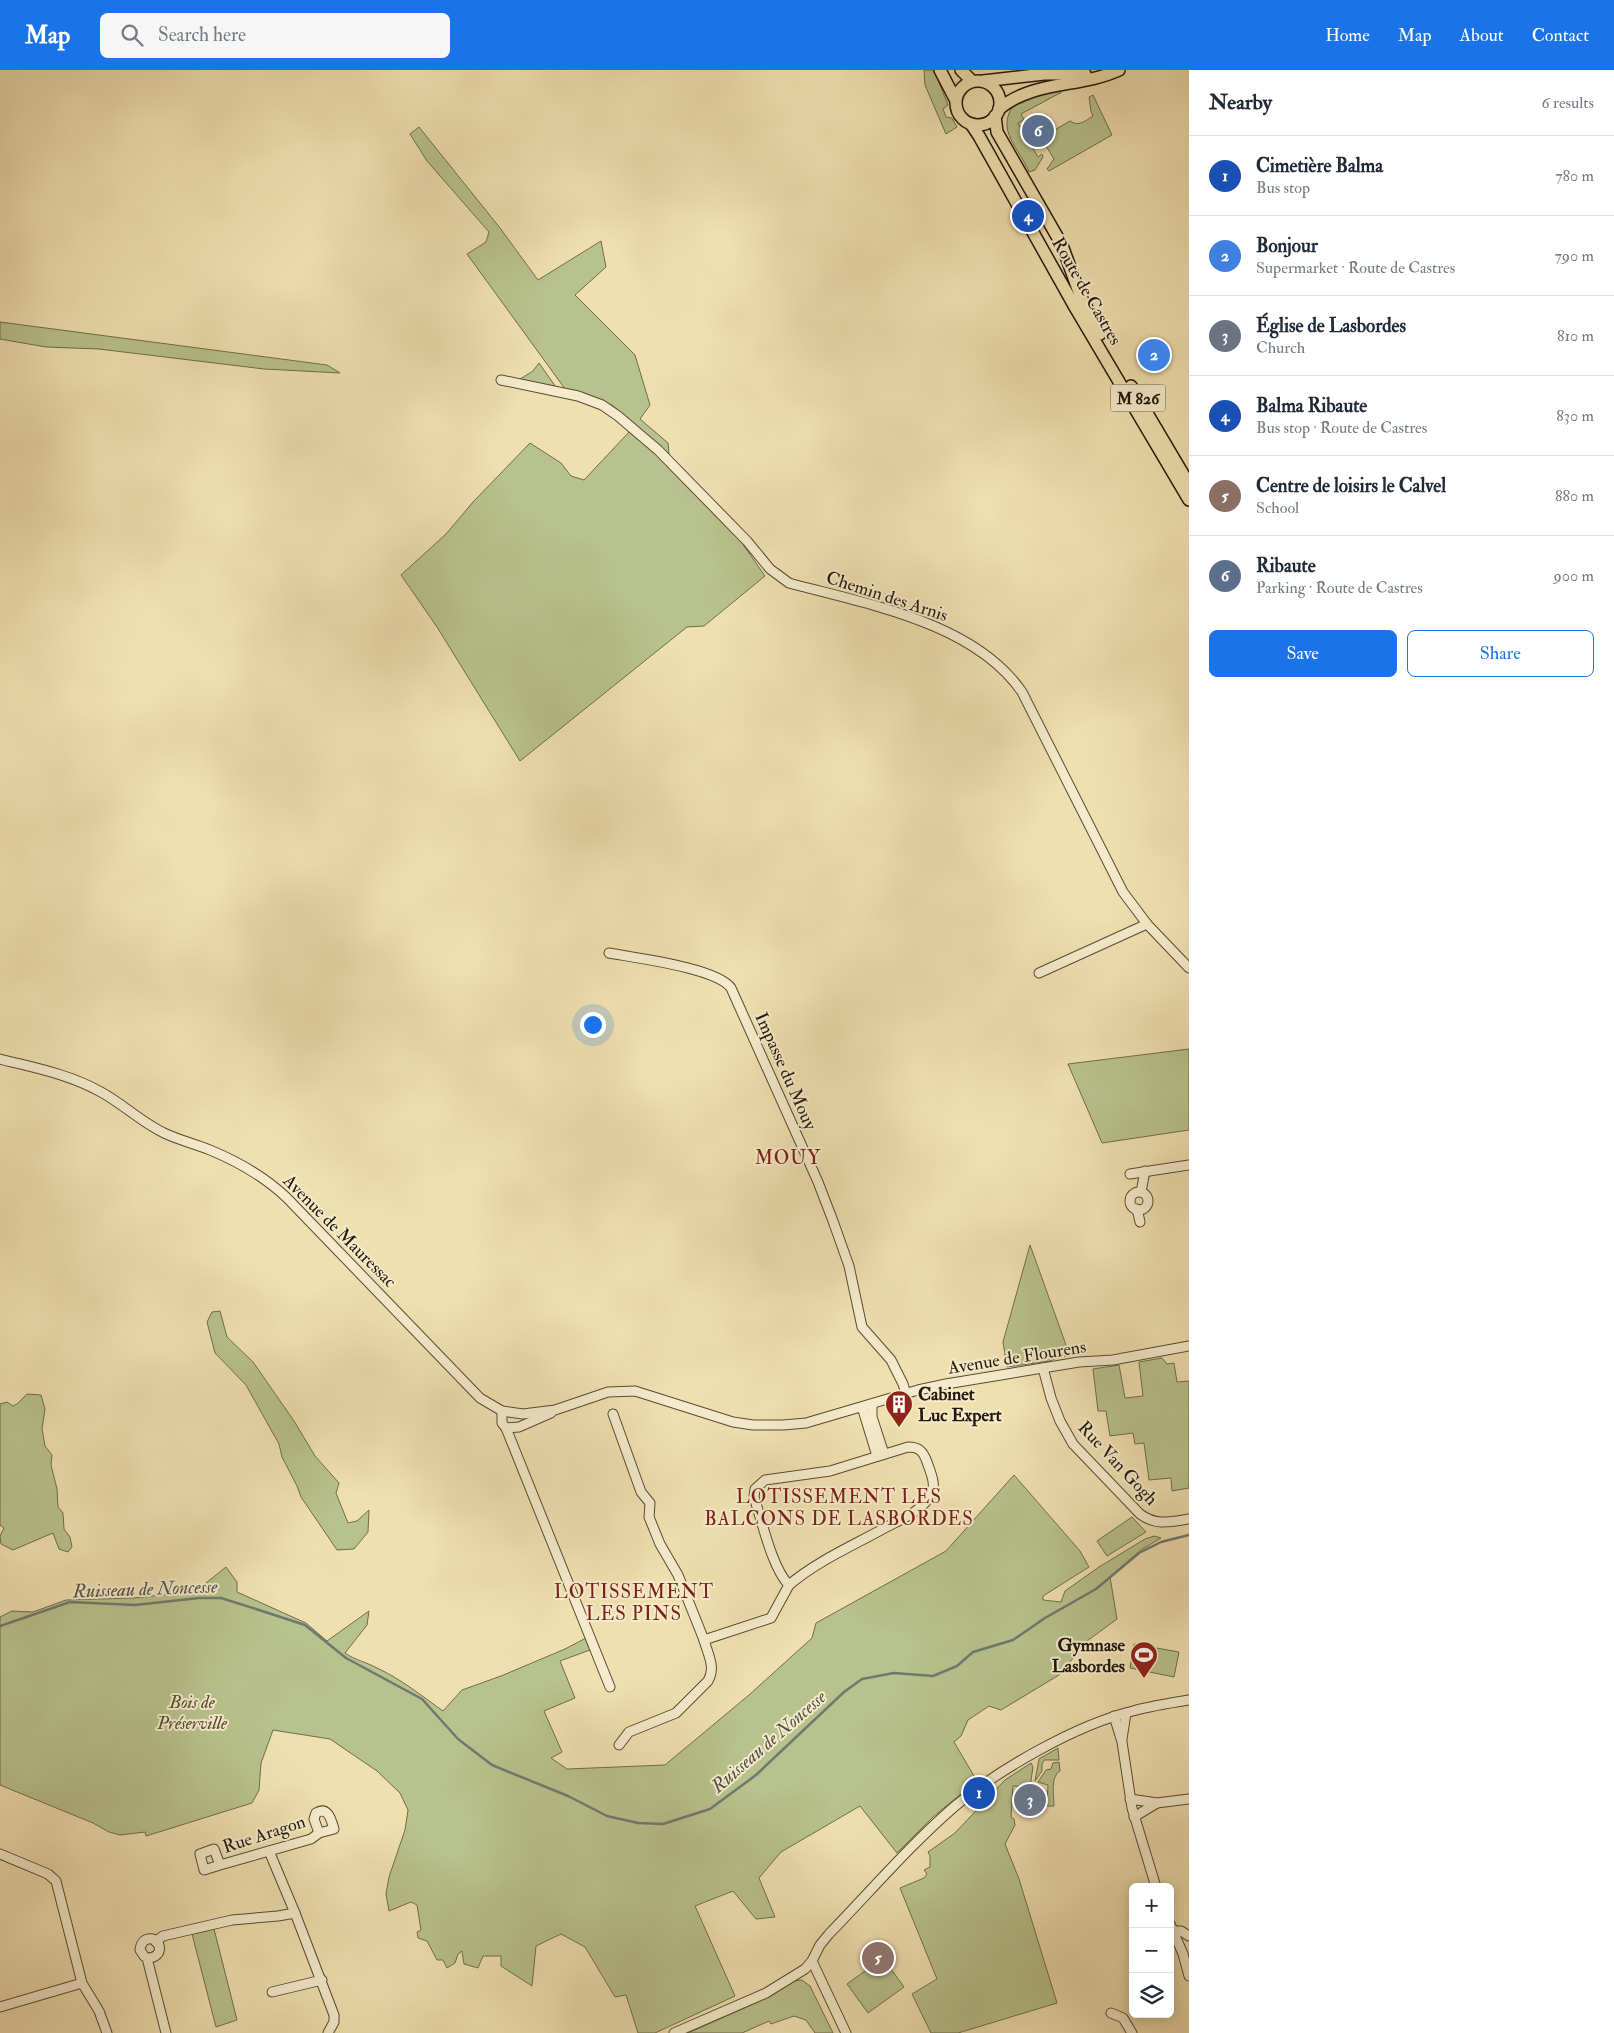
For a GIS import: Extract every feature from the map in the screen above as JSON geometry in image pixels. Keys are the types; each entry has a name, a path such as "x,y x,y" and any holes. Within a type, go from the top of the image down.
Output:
{"main road":[{"path":"940,70 955,99 956,110 959,116 971,124 982,124 1012,99 1051,85 1084,82 1119,70"},
{"path":"961,70 978,81 991,85 997,91 1000,100 997,112"},
{"path":"955,99 961,87 978,81 1044,74 1084,74 1098,70"},
{"name":"Route de Castres","path":"997,112 997,132 1066,254 1088,313 1189,484"},
{"name":"Route de Castres","path":"971,124 980,136 1076,309 1189,500"}],"street":[{"name":"Chemin des Arnis","path":"501,380 578,396 602,405 618,416 658,450 747,541 770,569 784,580 923,622 960,639 1005,670 1022,692 1090,826 1112,874 1123,892 1147,924 1189,968"},
{"path":"1039,973 1147,924"},
{"name":"Impasse du Mouy","path":"609,953 693,970 718,977 727,982 746,1020 830,1213 849,1266 862,1327 891,1360 906,1394"},
{"name":"Avenue de Mauressac","path":"0,1059 51,1071 83,1082 102,1092 157,1129 174,1138 231,1158 264,1178 288,1198 480,1398 502,1411"},
{"path":"1130,1174 1189,1165"},
{"path":"1140,1222 1137,1209 1143,1208 1147,1204 1148,1198 1142,1192 1145,1171"},
{"name":"Avenue de Flourens","path":"502,1411 523,1414 555,1410 597,1395 626,1391 647,1394 734,1422 753,1425 796,1424 906,1394 965,1381 1079,1362 1113,1360 1189,1346"},
{"name":"Rue Van Gogh","path":"1043,1368 1051,1398 1060,1421 1073,1444 1140,1514 1152,1522 1160,1523 1189,1519"},
{"path":"872,1404 872,1417 881,1455"},
{"path":"862,1407 881,1455"},
{"path":"506,1428 520,1427 538,1420 555,1410"},
{"path":"502,1411 502,1423 506,1428 610,1687"},
{"path":"613,1414 641,1492 650,1503 649,1516 660,1544 678,1575 704,1640 712,1666 712,1675 708,1681 676,1713 629,1732 619,1745"},
{"path":"704,1640 771,1618 789,1585 802,1574 913,1513 932,1495 934,1488 924,1453 920,1449 908,1446 830,1471 765,1480 756,1489 754,1497 776,1566 782,1578 789,1585"},
{"path":"674,2033 766,1993 810,1964 820,1945 829,1934 935,1824 994,1778 1031,1755 1114,1716 1189,1700"},
{"path":"1122,1742 1126,1713"},
{"path":"1114,1716 1122,1742 1134,1817 1155,1883"},
{"path":"1130,1800 1157,1803 1189,1799"},
{"path":"1134,1817 1157,1803"},
{"name":"Rue Aragon","path":"220,1865 311,1839 318,1833"},
{"path":"269,1851 322,1980 334,2015 334,2022 328,2033"},
{"path":"0,1854 48,1874 56,1881 82,1983 99,2011 107,2033"},
{"path":"156,1941 163,1936 219,1922 295,1913"},
{"path":"1172,1928 1189,1976"},
{"path":"1174,1928 1189,1936"},
{"path":"147,1958 156,1956 159,1953 160,1949 156,1941 149,1939 142,1942 140,1950 147,1958 166,2033"},
{"path":"1178,1943 1189,1941"},
{"path":"810,1964 840,2033"},
{"path":"810,1964 846,2033"},
{"path":"272,1992 322,1980"},
{"path":"0,2007 82,1983"},
{"path":"1111,2013 1124,2018 1132,2033"}],"green space":[{"path":"924,70 934,70 948,105 943,109 946,117 952,118 957,127 946,134 925,85"},
{"path":"1058,89 1061,93 1021,114 1024,120 1018,123 1038,157 1042,154 1043,157 1035,170 1029,172 1008,132 1008,115 1013,106"},
{"path":"1093,95 1112,135 1049,171 1047,169 1054,159 1041,138 1070,121 1079,123 1093,116 1089,97"},
{"path":"419,127 500,228 538,280 601,241 606,267 575,295 635,355 650,405 640,419 668,443 669,454 612,405 589,397 568,393 467,254 486,242 489,232 427,161 410,134"},
{"path":"0,322 327,365 340,373 264,369 99,349 46,347 0,339"},
{"path":"539,363 558,390 540,389 520,379 533,371"},
{"path":"630,431 651,448 735,533 765,576 704,626 687,627 520,761 437,627 401,575 446,534 473,502 530,443 561,463 571,476 584,480"},
{"path":"1189,1049 1189,1130 1102,1143 1068,1064"},
{"path":"1030,1245 1070,1356 1007,1367 1003,1342"},
{"path":"220,1311 227,1337 253,1362 294,1421 315,1456 339,1483 336,1493 348,1523 357,1521 369,1510 368,1532 354,1549 337,1550 301,1497 282,1457 279,1444 246,1385 215,1353 207,1322 212,1312"},
{"path":"1162,1358 1167,1364 1174,1363 1177,1382 1189,1381 1189,1488 1172,1491 1171,1478 1149,1480 1144,1443 1135,1444 1133,1433 1110,1436 1106,1411 1098,1411 1093,1369 1119,1365 1125,1398 1143,1396 1139,1362"},
{"path":"27,1394 41,1395 45,1409 42,1429 45,1446 52,1455 51,1465 57,1489 58,1507 63,1513 64,1529 70,1537 72,1547 68,1552 59,1549 53,1533 13,1550 1,1544 0,1536 4,1528 0,1525 0,1404 7,1402 13,1406"},
{"name":"Bois de Préserville","path":"1014,1475 1080,1551 1089,1567 1043,1596 1043,1600 1061,1602 1065,1591 1099,1567 1145,1539 1154,1536 1161,1538 1141,1550 1110,1577 1117,1619 1087,1641 1059,1675 1001,1710 989,1706 968,1720 961,1736 954,1742 977,1781 934,1816 897,1853 860,1806 781,1852 759,1878 775,1917 756,1919 733,1891 695,1906 735,1996 655,2033 638,2033 626,1995 615,1997 585,1947 561,1934 536,1946 532,1986 501,1966 501,1956 483,1956 478,1968 464,1964 462,1951 458,1954 455,1963 447,1968 443,1960 437,1960 427,1941 418,1938 417,1932 421,1930 417,1905 411,1902 389,1911 386,1894 389,1877 405,1830 408,1810 400,1793 377,1771 330,1739 273,1730 261,1763 259,1790 252,1803 146,1836 145,1832 120,1835 109,1832 93,1823 0,1785 0,1617 12,1611 33,1612 66,1600 133,1598 183,1593 201,1587 226,1567 237,1582 237,1592 306,1623 327,1641 369,1611 367,1625 345,1653 394,1677 443,1711 462,1690 501,1676 586,1638 590,1650 560,1661 575,1698 544,1711 562,1752 551,1758 567,1769 665,1765 749,1695 812,1638 816,1623 946,1551"},
{"path":"1132,1517 1146,1532 1107,1556 1097,1541"},
{"path":"1134,1644 1179,1652 1174,1677 1130,1668"},
{"path":"1058,1748 1059,1760 1044,1760 1042,1771 1035,1781 1039,1759"},
{"path":"1059,1762 1060,1771 1055,1777 1054,1782 1054,1806 1047,1806 1048,1785 1038,1782 1046,1770 1051,1769 1053,1763"},
{"path":"1031,1763 1033,1767 1030,1787 1013,1786 1011,1817 1014,1819 1015,1825 1005,1844 1019,1879 1057,2003 958,2033 931,2033 912,1994 937,1979 900,1888 924,1878 927,1874 924,1870 930,1867 928,1852 955,1833 1005,1780"},
{"path":"214,1929 237,2020 216,2027 192,1934"},
{"path":"883,1958 904,1987 868,2013 847,1984"},
{"path":"802,1980 810,1986 833,2033 815,2033 806,2020 794,2016 771,2024 769,2021 742,2033 688,2033 767,1998 794,1981"}],"waterway":[{"name":"Ruisseau de Noncesse","path":"0,1626 70,1602 135,1605 199,1598 221,1598 305,1625 346,1658 422,1699 458,1739 492,1765 568,1796 607,1816 638,1823 663,1824 710,1809 756,1775 844,1692 862,1679 894,1673 933,1676 957,1666 973,1652 1013,1640 1045,1618 1096,1589 1139,1553 1161,1542 1189,1535"}],"place":[{"name":"Ribaute","path":"1038,131"},
{"name":"Balma Ribaute","path":"1028,216"},
{"name":"Bonjour","path":"1154,355"},
{"name":"Cabinet Luc Expert","path":"899,1428"},
{"name":"Gymnase Lasbordes","path":"1144,1679"},
{"name":"Cimetière Balma","path":"979,1793"},
{"name":"Église de Lasbordes","path":"1030,1800"},
{"name":"Centre de loisirs le Calvel","path":"878,1958"}],"district":[{"name":"MOUY","path":"788,1157"},
{"name":"LOTISSEMENT LES BALCONS DE LASBORDES","path":"839,1507"},
{"name":"LOTISSEMENT LES PINS","path":"634,1602"}]}
